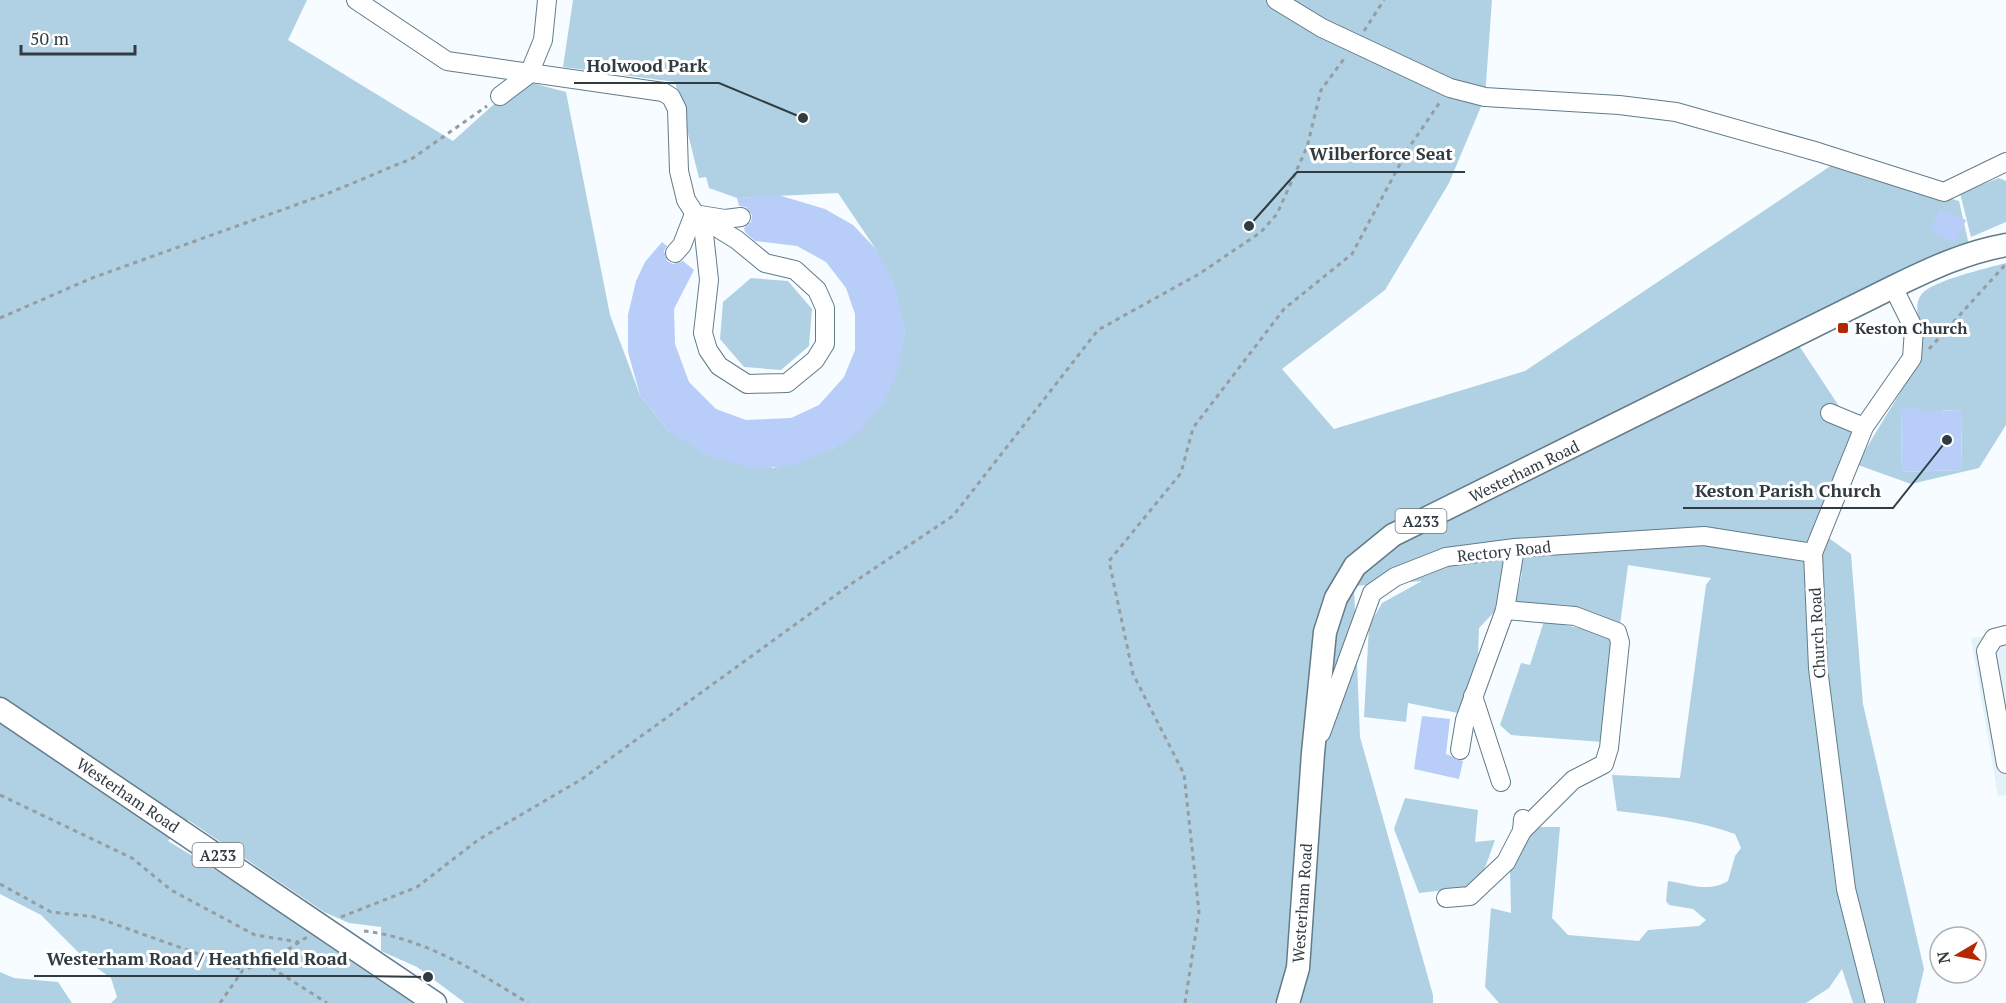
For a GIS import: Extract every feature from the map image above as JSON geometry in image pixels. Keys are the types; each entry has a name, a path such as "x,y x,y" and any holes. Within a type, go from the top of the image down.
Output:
{"main road":[{"name":"Westerham Road","path":"1288,1003 1298,968 1313,753 1325,632 1336,598 1355,566 1393,535 1893,287 1941,264 1985,249 2006,245"},
{"name":"Westerham Road","path":"0,709 435,1003"}],"street":[{"path":"356,0 447,60 529,74 663,92 671,97 677,109 679,171 686,200 698,219 709,280 704,333 708,350 719,366 732,377 747,384 787,383 815,360 825,344 825,308 817,290 795,270 765,263 737,240 698,219"},
{"path":"500,96 529,74 543,40 547,0"},
{"path":"1276,0 1322,28 1355,44 1450,88 1485,97 1618,105 1676,112 1818,152 1944,192 2006,162"},
{"path":"698,219 741,217"},
{"path":"675,253 698,219"},
{"name":"Church Road","path":"1875,1003 1846,888 1818,668 1813,553 1864,427 1912,358 1914,329 1893,287"},
{"path":"1830,413 1864,427"},
{"name":"Rectory Road","path":"1313,753 1372,593 1395,577 1446,557 1515,548 1704,536 1813,553"},
{"path":"1460,750 1465,720 1505,610 1515,548"},
{"path":"1446,898 1470,896 1506,862 1522,831 1573,780 1604,764 1609,748 1620,642 1617,632 1575,616 1505,610"},
{"path":"2006,635 1994,638 1986,651 1999,692 2006,764"},
{"path":"1473,696 1501,782"},
{"path":"1522,831 1524,811"}],"path":[{"path":"335,920 417,887 478,840 582,779 851,584 953,516 1098,330 1199,274 1261,232 1277,214 1307,147 1321,90 1384,0"},
{"path":"1185,1003 1199,912 1184,774 1133,674 1109,561 1181,473 1192,428 1284,309 1352,254 1408,149 1450,88"},
{"path":"0,318 92,278 329,193 413,158 500,96"},
{"path":"1922,357 2006,264"},
{"path":"0,795 132,858 171,890 255,935 293,939 299,942 264,963 243,970 220,1003"},
{"path":"0,884 51,912 95,917 243,970"},
{"path":"357,931 431,949 487,977 528,1003"},
{"path":"264,963 327,1003"}],"shaded area":[{"path":"0,0 307,0 288,40 453,141 521,80 566,92 610,315 640,395 668,431 773,468 835,448 884,402 905,330 875,248 838,193 737,198 709,188 706,177 699,178 675,82 563,67 573,0 1492,0 1485,97 1449,183 1385,290 1282,369 1334,429 1525,371 1832,165 1959,201 1969,245 1796,341 1854,429 1826,536 1851,554 1863,704 1924,969 1916,1003 1853,1003 1842,969 1829,988 1806,1003 1499,1003 1485,987 1491,908 1511,913 1510,869 1536,827 1560,827 1552,918 1568,935 1639,941 1648,930 1699,926 1706,920 1693,909 1669,905 1666,901 1668,881 1699,887 1721,885 1728,881 1735,856 1741,848 1735,834 1721,829 1677,819 1617,811 1612,775 1680,778 1706,585 1711,578 1628,565 1620,625 1568,605 1515,603 1522,573 1501,575 1497,609 1479,628 1478,655 1458,713 1408,703 1406,722 1364,717 1369,626 1382,603 1422,581 1354,586 1360,737 1433,995 1433,1003 465,1003 417,967 381,951 381,927 349,923 324,912 188,820 168,841 281,910 336,951 413,1003 111,1003 117,997 111,978 87,961 41,915 0,894"},
{"path":"1999,178 2006,181 2006,222 1971,237 1960,193"},
{"path":"2006,263 2006,425 1979,468 1911,484 1858,465 1900,393 1921,348 1922,335 1917,308 1921,295 1926,290 1947,280","holes":["1901,409 1920,409 1921,440 1943,440 1943,410 1961,410 1962,470 1902,472"]},
{"path":"751,278 788,281 812,309 809,346 781,370 744,367 720,339 723,302"},
{"path":"1544,621 1599,632 1612,638 1602,742 1511,735 1500,725 1521,663 1530,665"},
{"path":"2006,633 2006,795 1998,796 1971,638"},
{"path":"1405,798 1478,810 1475,842 1495,840 1482,876 1471,887 1419,893 1394,829"},
{"path":"0,972 14,978 58,982 72,1003 0,1003"}],"building":[{"path":"778,195 825,209 853,225 875,248 894,283 905,330 899,368 884,402 857,434 835,448 794,465 756,469 712,458 668,431 640,395 628,352 628,315 636,281 645,262 662,242 667,246 664,251 667,261 673,264 683,261 694,270 674,309 675,344 689,382 716,409 746,420 791,418 819,405 844,377 855,350 855,314 846,288 826,262 797,246 755,241 745,232 744,228 751,222 752,215 746,207 739,206 737,198"},
{"path":"1939,209 1966,220 1956,243 1930,232"},
{"path":"1920,408 1920,411 1961,410 1962,470 1902,472 1901,409"},
{"path":"1422,716 1450,719 1446,754 1463,761 1459,779 1414,769"}],"place":[{"name":"Holwood Park","path":"803,118"},
{"name":"Wilberforce Seat","path":"1249,226"},
{"name":"Keston Church","path":"1843,328"},
{"name":"Keston Parish Church","path":"1947,440"},
{"name":"Westerham Road / Heathfield Road","path":"428,977"}]}
